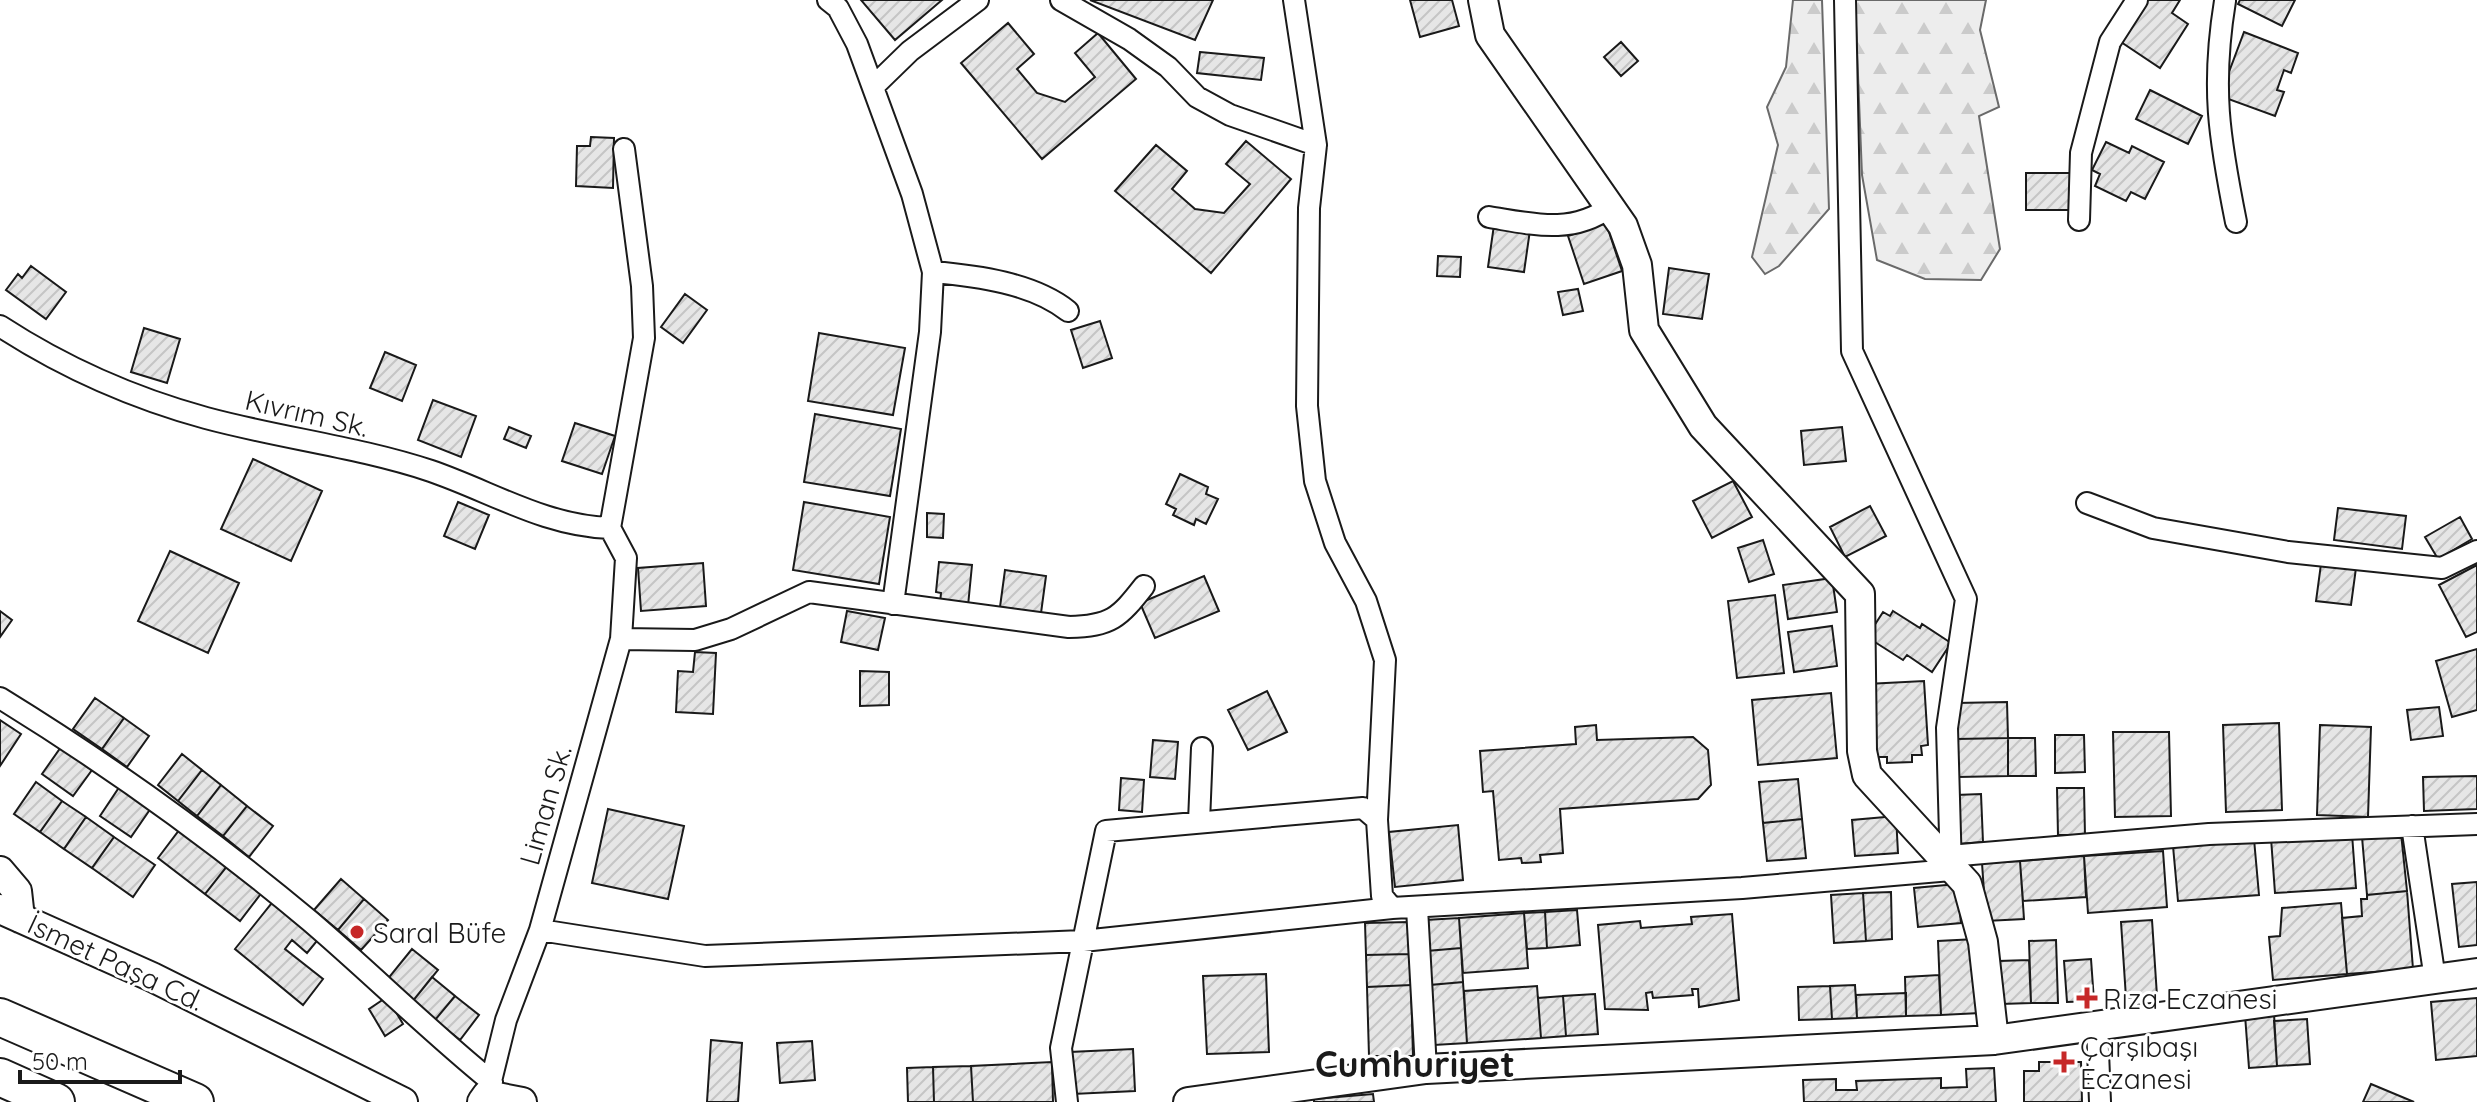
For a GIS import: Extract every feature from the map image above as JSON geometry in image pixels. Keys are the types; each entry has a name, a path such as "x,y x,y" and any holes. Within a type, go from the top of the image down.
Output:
{"highway":[{"path":"0,1017 195,1102"},
{"path":"0,1077 56,1102"}],"street":[{"path":"828,0 838,8 857,44 912,194 933,272 928,348 893,604"},
{"path":"873,87 910,51 978,0"},
{"path":"1061,0 1098,18 1155,57 1197,97 1230,115 1316,145"},
{"path":"1294,0 1316,145 1309,208 1307,406 1315,481 1335,543 1366,601 1385,660 1377,820 1382,896 1392,908"},
{"path":"1483,0 1490,35 1623,226 1637,265 1644,330 1703,426 1860,594 1862,751 1867,775 1967,884 1975,905 1994,1040"},
{"path":"1845,0 1852,351 1966,599 1947,728 1950,863"},
{"path":"2079,220 2081,153 2110,42 2137,0"},
{"path":"2225,0 2216,55 2218,133 2236,222"},
{"path":"610,528 644,338 642,286 624,149"},
{"path":"1489,217 1567,227 1592,220 1610,207"},
{"path":"933,272 964,275 1050,296 1068,311"},
{"name":"Kıvrım Sk.","path":"0,326 94,380 203,417 431,471 501,501 577,527 610,528"},
{"path":"2087,503 2153,528 2288,552 2442,568 2477,551"},
{"name":"Liman Sk.","path":"487,1093 506,1020 540,930 621,639 626,558 610,528"},
{"path":"621,639 695,640 731,629 809,592 1069,627 1101,626 1124,612 1144,586"},
{"path":"0,698 195,828 312,923 426,1029 487,1093 522,1102"},
{"path":"1199,822 1202,748"},
{"path":"1067,1102 1061,1048 1106,831 1363,808 1377,820"},
{"path":"540,930 705,956 1083,941 1392,908 1742,888 2209,834 2477,824"},
{"path":"2412,826 2435,979"},
{"path":"0,871 17,891 10,914"},
{"path":"1417,908 1426,1069"},
{"name":"İsmet Paşa Cd.","path":"10,914 152,977 403,1102"},
{"path":"1188,1102 1426,1069 1994,1040 2477,973"},
{"path":"2097,1026 2100,1102"}],"green space":[{"path":"1793,0 1822,0 1829,209 1779,266 1765,274 1752,257 1778,145 1767,107 1786,67"},
{"path":"1855,0 1986,0 1980,30 1999,107 1979,116 2000,249 1981,280 1925,279 1877,260 1862,175"}],"building":[{"path":"861,0 942,0 895,40"},
{"path":"1090,0 1213,0 1195,40"},
{"path":"1410,0 1452,0 1459,26 1420,37"},
{"path":"2144,0 2180,0 2172,13 2188,24 2160,68 2118,40"},
{"path":"2240,0 2295,0 2282,26 2238,4"},
{"path":"1008,23 1034,54 1017,69 1037,93 1065,102 1095,77 1075,53 1098,33 1136,79 1042,159 961,63"},
{"path":"2244,32 2298,53 2291,73 2284,70 2277,90 2284,92 2275,116 2220,96"},
{"path":"1621,42 1638,61 1621,76 1604,57"},
{"path":"1200,52 1264,58 1261,80 1197,73"},
{"path":"2150,90 2202,116 2188,144 2136,119"},
{"path":"591,137 614,138 613,188 576,186 577,146 590,146"},
{"path":"1246,141 1291,179 1211,273 1115,191 1156,145 1187,171 1172,189 1195,209 1224,213 1250,184 1226,164"},
{"path":"2106,142 2129,153 2132,146 2164,162 2145,199 2131,192 2126,201 2095,186 2100,174 2092,170"},
{"path":"2026,173 2070,173 2070,210 2026,210"},
{"path":"1606,223 1622,271 1584,284 1568,236"},
{"path":"1494,225 1530,230 1524,272 1488,267"},
{"path":"1438,256 1461,257 1460,277 1437,276"},
{"path":"31,266 66,292 46,319 6,290 18,274 22,278"},
{"path":"1669,268 1709,274 1702,319 1663,314"},
{"path":"1578,289 1583,311 1563,315 1558,292"},
{"path":"685,294 707,310 683,343 661,327"},
{"path":"1100,321 1112,358 1083,368 1071,330"},
{"path":"144,328 180,339 167,383 131,372"},
{"path":"819,333 905,348 893,415 808,401"},
{"path":"385,352 416,365 402,401 370,388"},
{"path":"433,400 476,416 461,457 418,440"},
{"path":"815,414 901,429 890,496 804,482"},
{"path":"575,423 615,436 602,474 562,461"},
{"path":"509,427 531,436 526,448 504,439"},
{"path":"1842,427 1846,461 1804,465 1801,431"},
{"path":"253,459 322,491 291,561 221,529"},
{"path":"1180,474 1208,487 1206,494 1218,499 1206,524 1196,519 1194,525 1173,515 1176,509 1166,504"},
{"path":"1733,481 1752,517 1712,538 1693,501"},
{"path":"458,502 489,515 475,549 444,536"},
{"path":"804,502 890,517 879,584 793,570"},
{"path":"1870,506 1886,536 1845,557 1830,527"},
{"path":"2338,508 2406,516 2402,549 2334,540"},
{"path":"927,513 944,514 943,538 927,537"},
{"path":"2460,517 2472,539 2438,559 2425,537"},
{"path":"1763,540 1774,574 1749,582 1738,548"},
{"path":"170,551 239,583 208,653 138,621"},
{"path":"939,562 972,565 968,606 940,603 941,593 936,592"},
{"path":"703,563 706,606 641,611 638,568"},
{"path":"2321,564 2356,568 2351,605 2316,601"},
{"path":"2477,565 2477,632 2466,637 2439,585"},
{"path":"1005,570 1046,576 1041,613 1000,607"},
{"path":"1204,576 1219,611 1155,638 1140,603"},
{"path":"1832,578 1837,612 1788,619 1783,585"},
{"path":"1775,595 1784,673 1737,678 1728,601"},
{"path":"0,611 12,620 0,637"},
{"path":"847,611 885,618 878,650 841,642"},
{"path":"1893,611 1920,628 1922,624 1951,643 1932,672 1907,655 1903,660 1867,637 1883,612 1890,616"},
{"path":"1832,626 1837,666 1794,672 1788,632"},
{"path":"2477,649 2477,710 2452,717 2436,661"},
{"path":"695,652 716,653 713,714 676,712 678,671 693,672"},
{"path":"860,671 889,672 889,705 860,706"},
{"path":"1924,681 1928,745 1921,746 1922,755 1912,755 1912,762 1887,763 1887,757 1877,757 1876,748 1871,748 1867,684"},
{"path":"1267,691 1287,732 1248,750 1228,710"},
{"path":"1831,693 1837,758 1758,765 1752,700"},
{"path":"95,698 124,718 102,749 73,729"},
{"path":"2007,702 2008,738 1957,739 1956,703"},
{"path":"2439,707 2443,736 2411,740 2407,710"},
{"path":"124,718 149,736 127,767 102,749"},
{"path":"0,720 21,734 0,766"},
{"path":"2279,723 2282,810 2226,812 2223,725"},
{"path":"1596,725 1597,740 1693,737 1708,750 1711,785 1698,799 1560,809 1563,853 1540,855 1541,862 1522,863 1521,858 1499,860 1493,791 1483,792 1480,751 1576,744 1575,727"},
{"path":"2320,725 2371,727 2368,817 2317,815"},
{"path":"2113,732 2169,732 2171,816 2115,817"},
{"path":"2055,735 2084,735 2085,772 2055,773"},
{"path":"2008,738 2008,776 1958,777 1957,739"},
{"path":"2008,738 2035,738 2036,776 2008,776"},
{"path":"1153,740 1178,742 1175,779 1150,777"},
{"path":"61,747 92,770 73,796 42,774"},
{"path":"182,754 202,770 178,801 158,785"},
{"path":"202,770 221,785 197,816 178,801"},
{"path":"2477,776 2477,809 2424,811 2423,777"},
{"path":"1121,778 1144,780 1142,812 1119,810"},
{"path":"1798,779 1802,819 1763,823 1759,782"},
{"path":"36,782 62,801 40,832 14,814"},
{"path":"221,785 247,806 223,836 197,816"},
{"path":"120,786 151,808 131,837 100,816"},
{"path":"2057,788 2084,788 2085,835 2058,835"},
{"path":"1981,794 1983,842 1958,844 1956,795"},
{"path":"62,801 86,817 64,849 40,832"},
{"path":"247,806 273,826 249,857 223,836"},
{"path":"608,809 684,826 668,899 592,883"},
{"path":"1896,816 1898,853 1855,856 1852,820"},
{"path":"86,817 114,837 92,868 64,849"},
{"path":"1802,819 1806,858 1767,861 1763,823"},
{"path":"1458,825 1463,880 1395,887 1389,832"},
{"path":"180,829 228,865 205,894 158,858"},
{"path":"2401,833 2407,891 2367,895 2362,837"},
{"path":"2352,834 2356,888 2275,893 2271,838"},
{"path":"114,837 155,865 133,897 92,868"},
{"path":"2254,839 2259,895 2178,901 2173,846"},
{"path":"2163,851 2167,907 2088,913 2084,856"},
{"path":"2084,856 2086,897 2023,901 2020,861"},
{"path":"2020,861 2024,919 1986,921 1982,863"},
{"path":"228,865 263,891 240,921 205,894"},
{"path":"341,879 364,899 338,930 314,910"},
{"path":"2477,882 2477,945 2459,947 2452,884"},
{"path":"1957,884 1961,923 1918,927 1914,888"},
{"path":"2407,891 2413,969 2347,974 2342,918 2362,916 2361,899 2367,899 2367,895"},
{"path":"1891,892 1892,939 1866,941 1863,893"},
{"path":"1863,893 1866,941 1834,943 1831,895"},
{"path":"275,899 321,936 307,953 292,940 285,949 323,979 303,1005 235,949"},
{"path":"364,899 388,920 361,950 338,930"},
{"path":"2341,903 2347,974 2273,980 2269,937 2280,936 2282,908"},
{"path":"1577,910 1580,945 1547,948 1545,912"},
{"path":"1545,912 1547,948 1527,949 1524,913"},
{"path":"1524,913 1528,968 1463,973 1459,918"},
{"path":"1732,914 1739,1000 1699,1007 1698,989 1692,989 1693,995 1653,998 1652,992 1646,993 1648,1010 1605,1009 1598,925 1640,921 1641,928 1692,924 1691,917"},
{"path":"1459,918 1461,948 1427,951 1425,920"},
{"path":"2152,920 2157,996 2126,998 2121,922"},
{"path":"1409,922 1410,954 1366,955 1365,923"},
{"path":"1976,939 1980,1013 1941,1015 1938,941"},
{"path":"2056,940 2058,1003 2031,1003 2029,941"},
{"path":"1461,948 1463,982 1430,985 1427,951"},
{"path":"412,949 438,970 412,1002 386,981"},
{"path":"1410,954 1411,985 1367,987 1366,955"},
{"path":"2091,959 2094,1001 2067,1002 2064,961"},
{"path":"2029,960 2031,1003 2001,1004 1999,961"},
{"path":"1266,974 1269,1052 1207,1054 1203,976"},
{"path":"1939,975 1941,1015 1906,1016 1905,977"},
{"path":"432,977 455,996 435,1020 412,1002"},
{"path":"1463,982 1467,1043 1434,1045 1430,985"},
{"path":"1411,985 1413,1056 1369,1056 1367,987"},
{"path":"1855,985 1857,1018 1832,1019 1830,986"},
{"path":"1537,986 1541,1038 1467,1043 1464,991"},
{"path":"1830,986 1832,1019 1799,1020 1798,987"},
{"path":"1906,993 1906,1016 1857,1018 1856,995"},
{"path":"1595,994 1598,1034 1566,1036 1563,996"},
{"path":"455,996 479,1015 460,1040 435,1020"},
{"path":"1563,996 1566,1036 1541,1038 1538,998"},
{"path":"387,997 403,1024 385,1036 369,1009"},
{"path":"2477,998 2477,1056 2436,1060 2431,1002"},
{"path":"2274,1014 2277,1066 2249,1068 2245,1015"},
{"path":"2307,1019 2310,1064 2277,1066 2274,1021"},
{"path":"711,1040 742,1043 738,1102 707,1102"},
{"path":"812,1041 815,1080 780,1083 777,1043"},
{"path":"1133,1049 1135,1091 1073,1094 1070,1052"},
{"path":"1052,1062 1053,1102 973,1102 971,1066"},
{"path":"2039,1062 2081,1062 2082,1102 2024,1102 2024,1071 2039,1071"},
{"path":"971,1066 973,1102 934,1102 933,1067"},
{"path":"933,1067 934,1102 908,1102 907,1068"},
{"path":"1994,1068 1996,1102 1804,1102 1803,1080 1836,1079 1836,1090 1857,1090 1856,1081 1941,1078 1941,1088 1967,1087 1966,1069"},
{"path":"2371,1084 2414,1102 2363,1102"},
{"path":"1373,1094 1374,1102 1314,1102 1314,1099"}],"place":[{"name":"Saral Büfe","path":"357,932"},
{"name":"Rıza Eczanesi","path":"2087,998"},
{"name":"Çarşıbaşı Eczanesi","path":"2064,1062"}],"district":[{"name":"Cumhuriyet","path":"1415,1063"}]}
